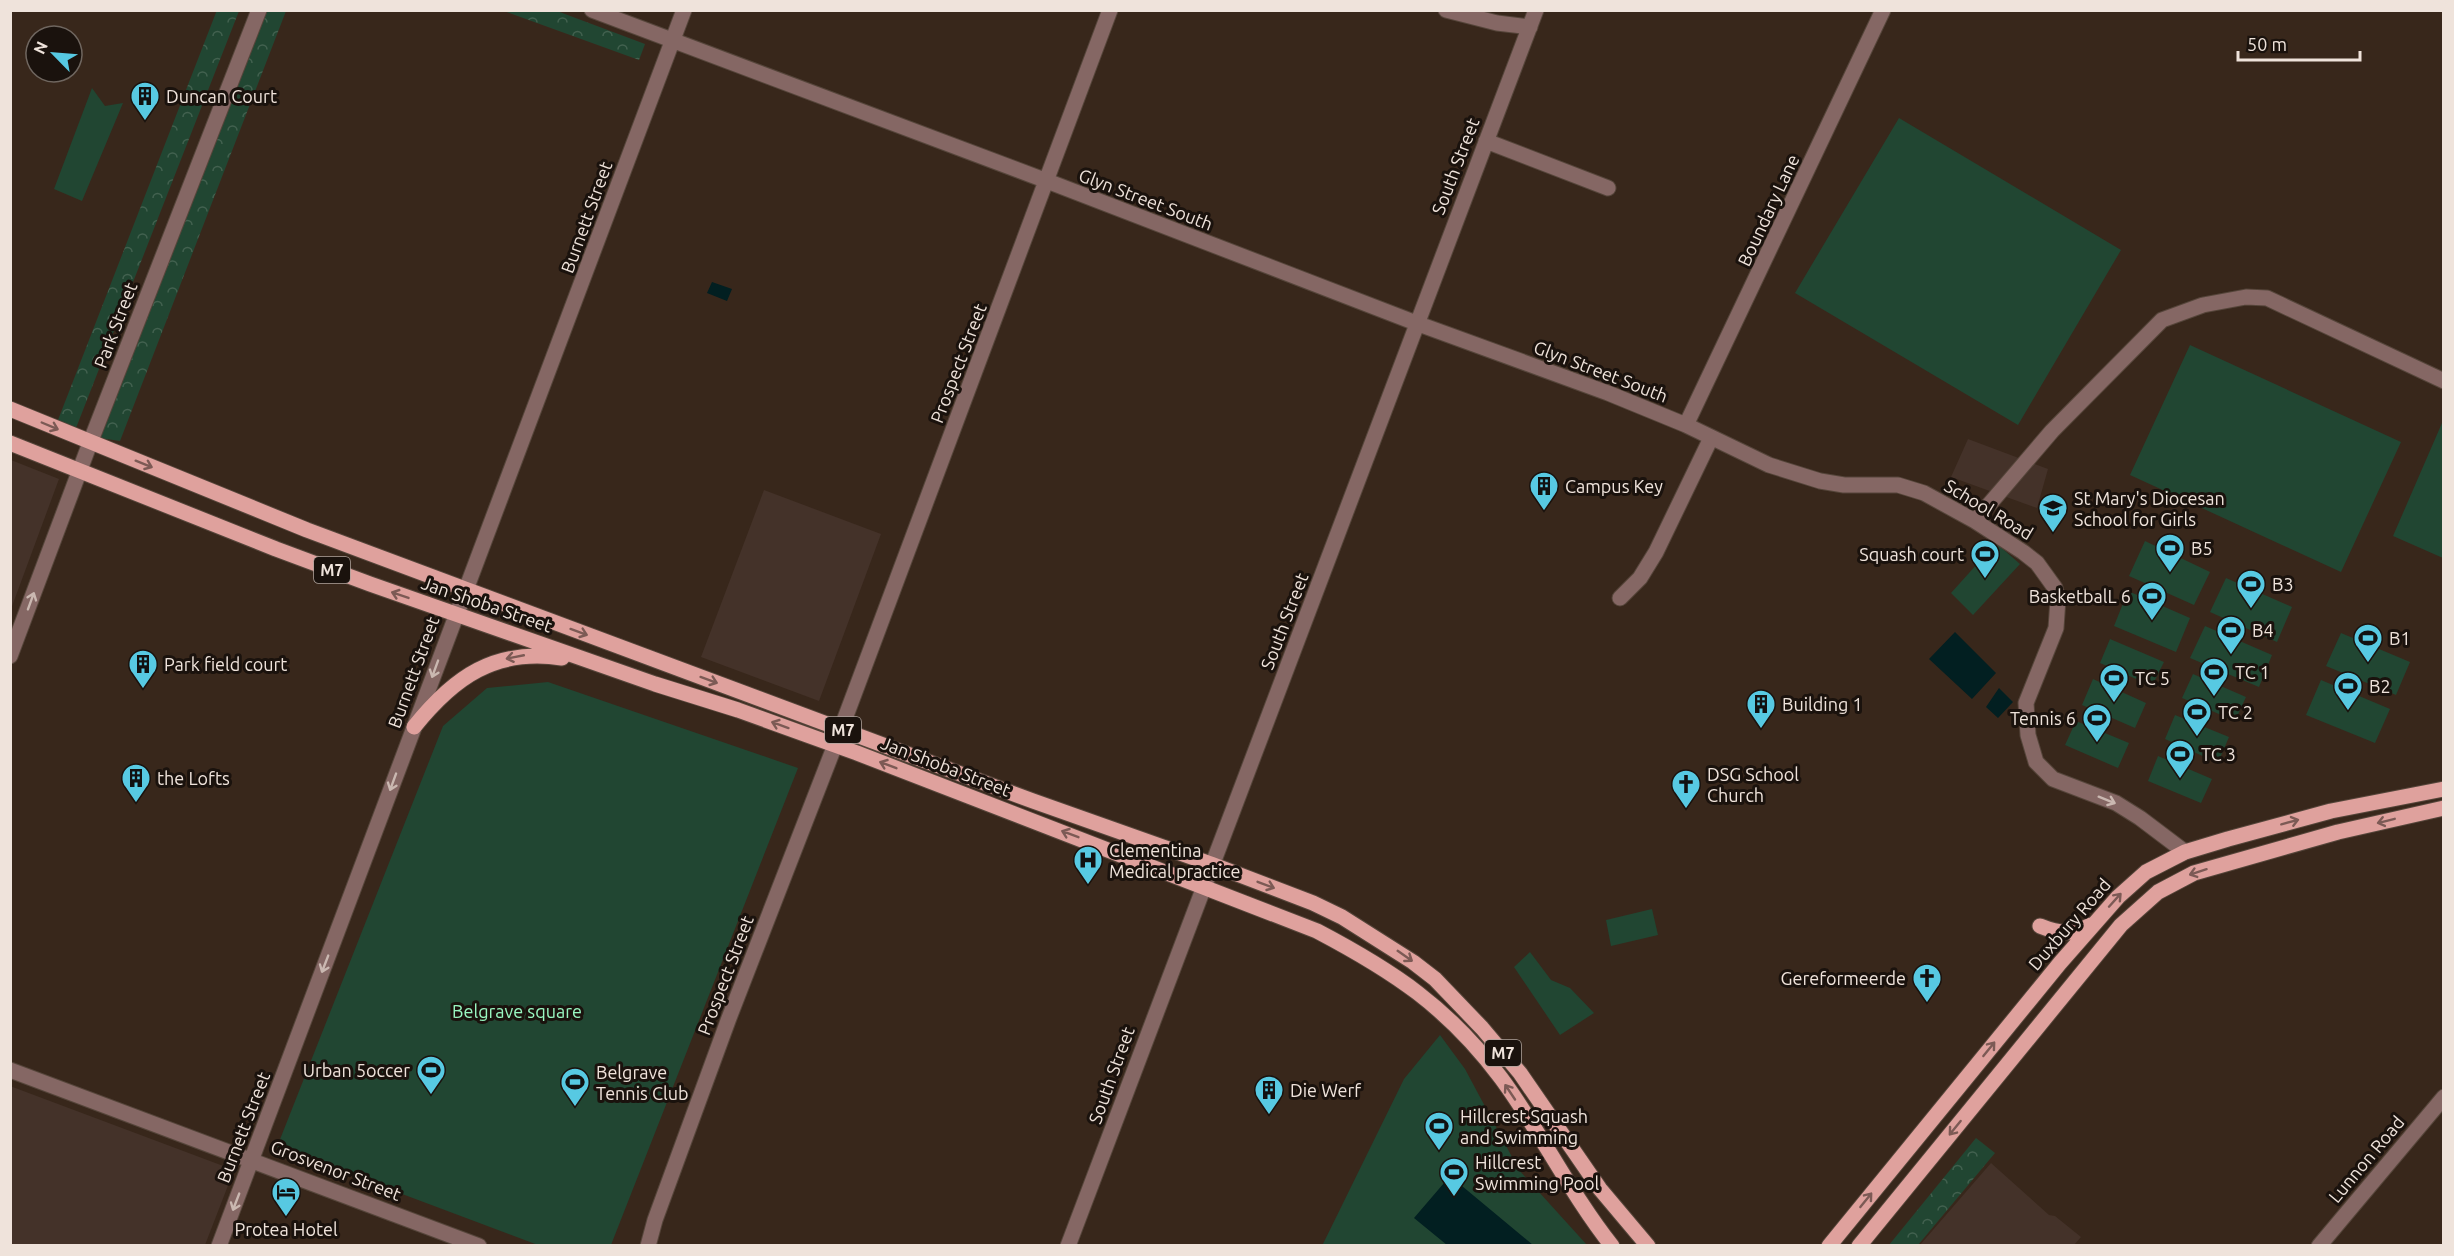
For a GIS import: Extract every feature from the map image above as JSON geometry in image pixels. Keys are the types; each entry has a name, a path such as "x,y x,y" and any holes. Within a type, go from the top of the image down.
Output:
{"main road":[{"name":"M7","path":"10,409 90,443"},
{"name":"Jan Shoba Street","path":"10,443 286,553 594,662 738,710 1317,931 1400,978 1438,1008 1469,1040 1500,1077 1542,1140 1580,1204 1612,1245"},
{"name":"Jan Shoba Street","path":"90,443 307,530 1211,864 1313,903 1342,917 1392,947 1435,979 1482,1028 1520,1073 1600,1190 1648,1245"},
{"path":"414,727 451,687 496,661 531,655 594,662"},
{"name":"Duxbury Road","path":"1829,1245 2060,963 2118,897 2146,872 2185,852 2331,811 2444,789"},
{"path":"1858,1245 2121,925 2158,892 2194,873 2338,832 2444,808"},
{"path":"2027,1040 2051,1000 2060,963 2082,958 2119,918 2137,909"},
{"path":"2040,926 2059,934 2068,934 2096,922"}],"street":[{"name":"Park Street","path":"10,656 90,443 259,10"},
{"name":"Glyn Street South","path":"592,10 1416,323 1608,393 1686,425"},
{"name":"Burnett Street","path":"219,1245 684,10"},
{"name":"Prospect Street","path":"841,729 1110,10"},
{"path":"1446,10 1497,23 1530,27"},
{"name":"South Street","path":"1068,1245 1536,10"},
{"name":"Boundary Lane","path":"1686,425 1883,10"},
{"path":"1486,141 1608,188"},
{"path":"1975,521 2052,431 2162,320 2203,305 2246,297 2267,298 2444,381"},
{"name":"School Road","path":"1686,425 1769,465 1820,482 1844,486 1898,485 1915,489 1975,521 2037,563 2055,588 2058,599 2056,628 2029,693 2025,716 2036,762 2053,779 2116,803 2185,852"},
{"path":"1620,598 1640,578 1656,552 1711,438"},
{"name":"Prospect Street","path":"648,1245 655,1220 729,1018 835,746"},
{"name":"Grosvenor Street","path":"10,1070 479,1245"},
{"name":"Lunnon Road","path":"2319,1245 2444,1097"},
{"name":"Prospect Street","path":"640,1245 655,1220"}],"shaded area":[{"path":"1968,439 2048,469 2037,508 1951,477"},
{"path":"11,460 59,479 11,609"},
{"path":"764,490 881,534 819,701 701,657"},
{"path":"10,1086 234,1170 205,1245 11,1245"},
{"path":"1991,1163 2049,1215 2055,1216 2081,1237 2074,1245 1920,1245"}],"green space":[{"path":"217,10 239,11 76,428 58,420"},
{"path":"266,11 286,11 120,441 100,438"},
{"path":"504,11 557,11 645,44 639,60"},
{"path":"92,88 105,106 123,103 82,201 54,189"},
{"path":"1899,118 2121,250 2018,425 1795,293"},
{"path":"2190,345 2401,442 2341,572 2130,475"},
{"path":"2442,423 2444,424 2443,558 2393,536"},
{"name":"B5","path":"2145,541 2210,572 2194,605 2129,576"},
{"name":"Squash court","path":"1996,543 2020,564 1973,615 1951,593"},
{"name":"B3","path":"2226,578 2292,607 2277,642 2210,612"},
{"name":"BasketbalL 6","path":"2128,591 2190,618 2176,652 2114,626"},
{"name":"B4","path":"2205,626 2272,655 2259,687 2190,658"},
{"name":"B1","path":"2341,633 2410,662 2396,695 2326,666"},
{"path":"2110,639 2164,662 2152,686 2100,663"},
{"name":"TC 1","path":"2193,674 2246,697 2235,721 2182,698"},
{"name":"TC 5","path":"2093,679 2146,703 2135,728 2082,705"},
{"name":"B2","path":"2321,680 2390,709 2375,743 2306,715"},
{"name":"Belgrave square","path":"548,682 798,768 611,1245 538,1245 277,1147 443,726 487,688"},
{"name":"TC 2","path":"2175,715 2229,737 2218,763 2165,739"},
{"name":"Tennis 6","path":"2076,721 2129,743 2118,768 2065,745"},
{"name":"TC 3","path":"2158,756 2212,779 2201,803 2148,781"},
{"path":"1652,909 1658,935 1611,946 1606,920"},
{"path":"1530,952 1551,980 1570,988 1594,1013 1560,1035 1514,967"},
{"name":"Hillcrest Squash and Swimming","path":"1440,1035 1465,1069 1519,1170 1587,1245 1322,1246 1404,1079"},
{"path":"1976,1138 1995,1153 1918,1245 1889,1245"}],"water":[{"path":"712,282 732,289 727,301 707,293"},
{"path":"1955,632 1996,673 1972,699 1929,659"},
{"path":"1999,688 2013,702 1998,718 1986,707"},
{"name":"Hillcrest Swimming Pool","path":"1450,1176 1533,1245 1447,1245 1414,1218"}],"place":[{"name":"Duncan Court","path":"145,122"},
{"name":"Campus Key","path":"1544,512"},
{"name":"St Mary's Diocesan School for Girls","path":"2053,534"},
{"name":"B5","path":"2170,574"},
{"name":"Squash court","path":"1985,580"},
{"name":"B3","path":"2251,610"},
{"name":"BasketbalL 6","path":"2152,622"},
{"name":"B4","path":"2231,656"},
{"name":"B1","path":"2368,664"},
{"name":"Park field court","path":"143,690"},
{"name":"TC 1","path":"2214,698"},
{"name":"TC 5","path":"2114,704"},
{"name":"B2","path":"2348,712"},
{"name":"Building 1","path":"1761,730"},
{"name":"TC 2","path":"2197,738"},
{"name":"Tennis 6","path":"2097,744"},
{"name":"TC 3","path":"2180,780"},
{"name":"the Lofts","path":"136,804"},
{"name":"DSG School Church","path":"1686,810"},
{"name":"Clementina Medical practice","path":"1088,886"},
{"name":"Gereformeerde","path":"1927,1004"},
{"name":"Urban 5occer","path":"431,1096"},
{"name":"Belgrave Tennis Club","path":"575,1108"},
{"name":"Die Werf","path":"1269,1116"},
{"name":"Hillcrest Squash and Swimming","path":"1439,1152"},
{"name":"Hillcrest Swimming Pool","path":"1454,1198"},
{"name":"Protea Hotel","path":"286,1218"}]}
